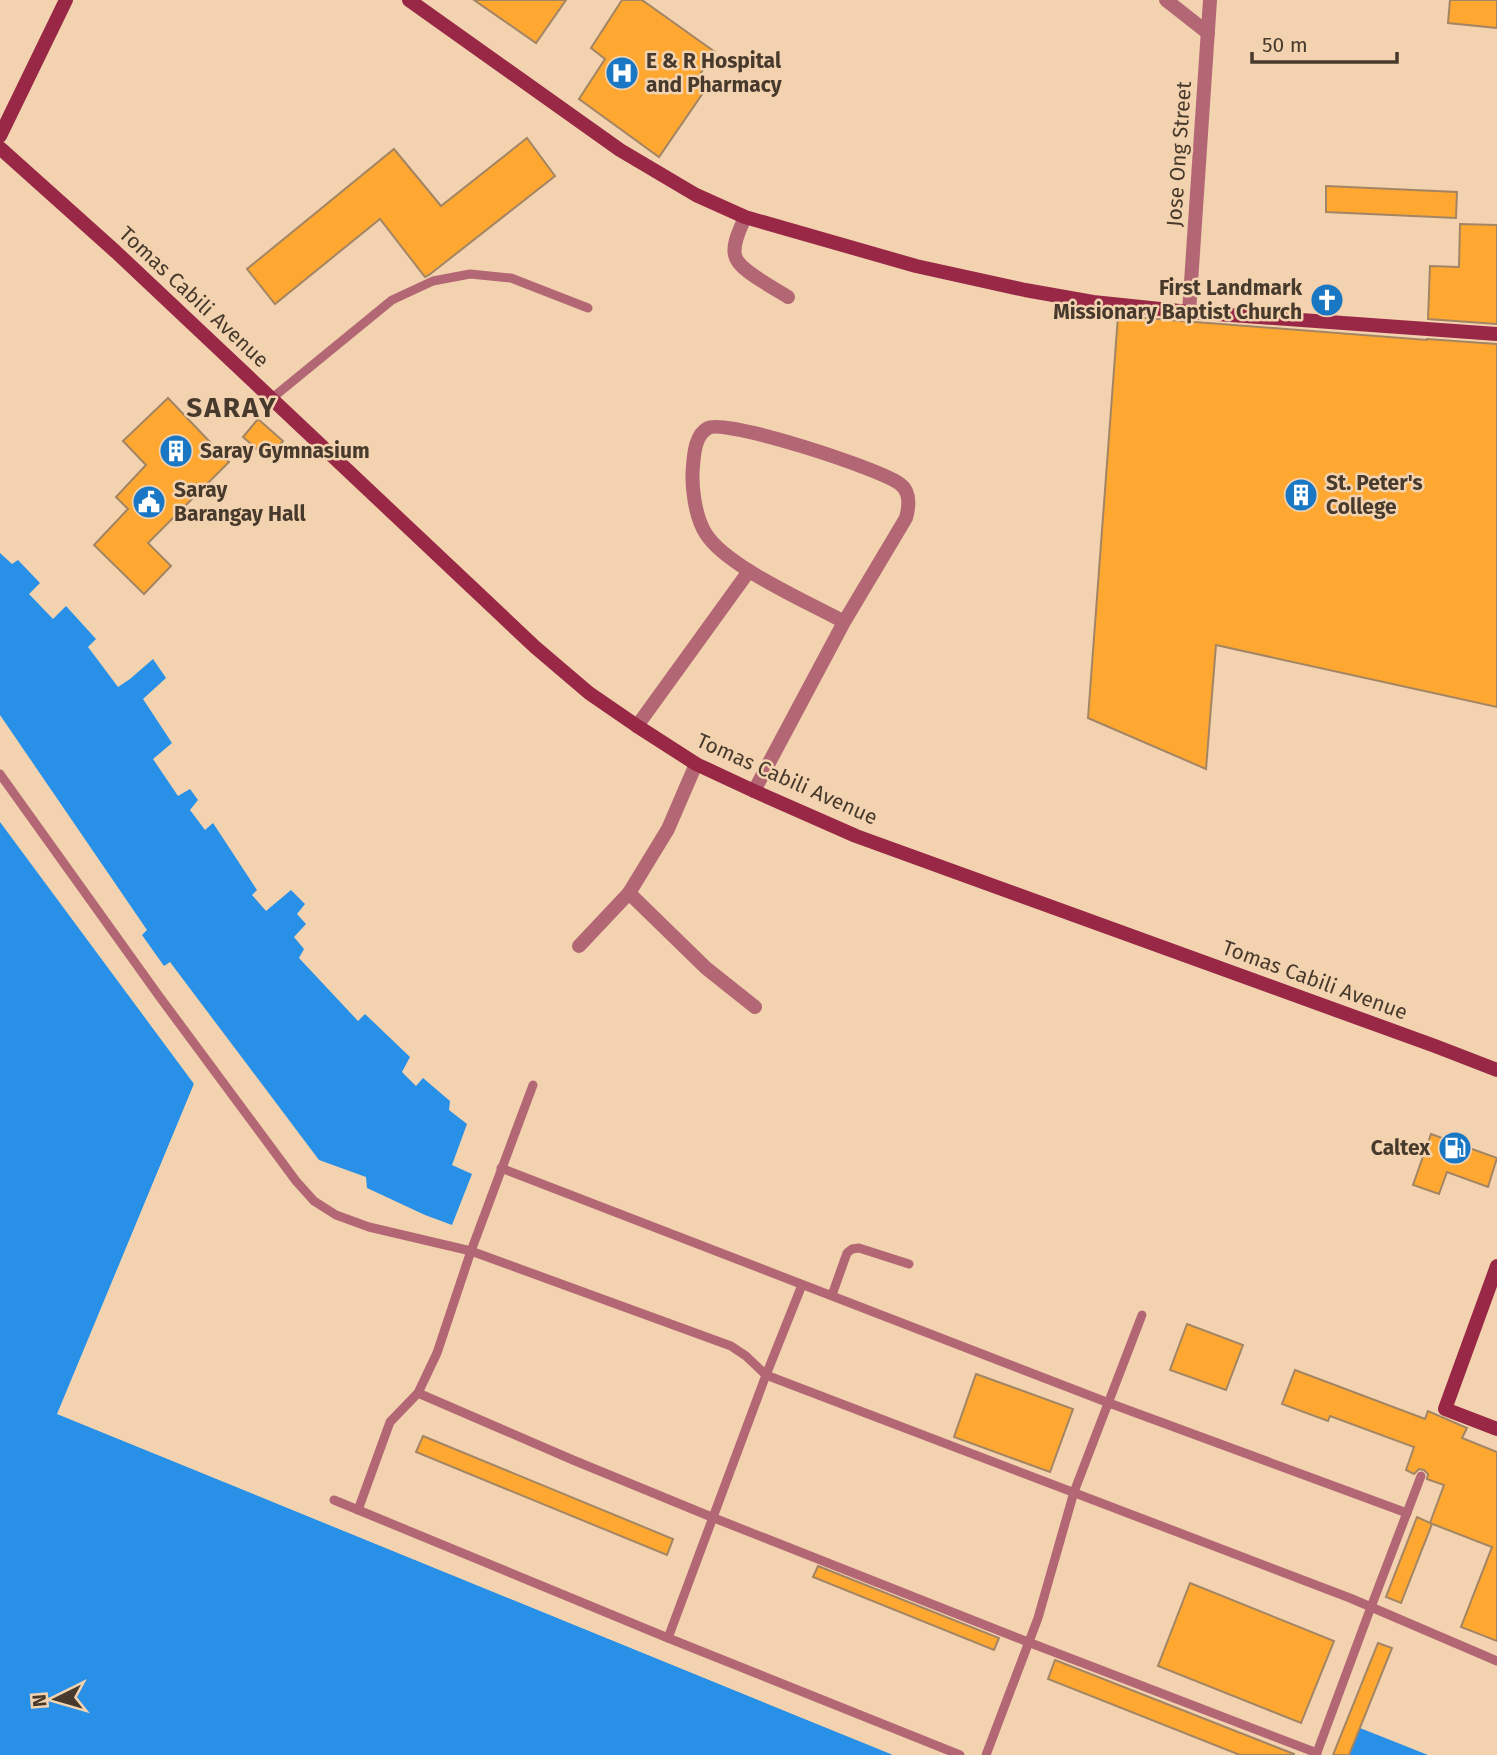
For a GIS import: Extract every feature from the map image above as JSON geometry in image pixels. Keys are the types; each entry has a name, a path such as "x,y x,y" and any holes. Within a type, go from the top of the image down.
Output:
{"street":[{"path":"0,136 66,0"},
{"path":"409,0 620,150 696,195 745,217 916,266 1093,302 1189,312 1497,334"},
{"path":"1166,0 1208,33"},
{"name":"Jose Ong Street","path":"1189,312 1210,0"},
{"name":"Tomas Cabili Avenue","path":"0,148 116,252 535,647 589,693 696,764 856,836 1497,1070"},
{"path":"745,217 735,246 734,257 738,265 788,297"},
{"path":"754,791 844,622 906,518 909,508 907,493 900,484 843,458 733,429 719,426 707,428 697,439 693,469 696,510 706,534 749,571 844,622"},
{"path":"637,726 749,571"},
{"path":"579,946 629,893 668,829 696,764"},
{"path":"629,893 706,968 755,1007"},
{"path":"1497,1266 1445,1409 1497,1429"}],"lane":[{"path":"271,399 391,300 433,281 470,274 511,278 589,308"},
{"path":"0,774 296,1181 314,1201 335,1215 369,1227 471,1251 731,1346 766,1375 1370,1607 1497,1661"},
{"path":"358,1510 390,1422 418,1393 437,1353 471,1251 533,1085"},
{"path":"501,1168 1109,1402 1407,1513"},
{"path":"832,1295 847,1253 852,1249 859,1248 909,1264"},
{"path":"668,1638 802,1284"},
{"path":"986,1755 1038,1618 1074,1492 1142,1315"},
{"path":"418,1393 714,1518 1316,1754 1421,1476"},
{"path":"334,1500 960,1755"}],"water":[{"path":"0,553 12,564 18,560 40,583 29,594 53,619 66,606 96,639 88,647 118,687 153,659 166,678 143,699 172,743 153,759 178,796 190,789 198,800 190,810 205,830 213,823 257,890 252,895 266,911 291,890 305,904 297,914 306,924 294,937 304,949 299,958 358,1021 365,1014 410,1057 402,1072 416,1086 423,1078 450,1101 449,1110 467,1124 452,1165 472,1174 452,1225 367,1188 366,1177 319,1160 170,962 164,966 142,935 147,930 0,715"},
{"path":"0,822 194,1084 58,1414 893,1755 0,1755"},
{"path":"1360,1728 1428,1755 1349,1755"}],"pier":[{"path":"194,1084 197,1088 62,1412 896,1755 57,1414"}],"building":[{"path":"474,0 566,0 536,43"},
{"name":"E & R Hospital and Pharmacy","path":"622,0 642,0 715,52 694,83 705,90 659,157 579,99 605,59 591,48"},
{"path":"1450,0 1497,0 1497,28 1448,23"},
{"path":"527,138 555,176 425,277 380,219 275,304 247,269 394,149 441,206"},
{"path":"1326,186 1457,192 1456,218 1326,212"},
{"path":"1460,224 1497,225 1497,324 1428,319 1430,266 1459,267"},
{"name":"St. Peter's College","path":"1118,316 1497,344 1497,707 1216,645 1206,769 1088,718"},
{"path":"168,398 229,462 148,543 171,566 144,594 94,545 128,509 116,497 146,465 123,441"},
{"path":"258,419 283,441 268,459 243,437"},
{"path":"1431,1134 1497,1158 1488,1187 1447,1172 1439,1194 1413,1185"},
{"path":"1187,1324 1243,1345 1226,1390 1170,1370"},
{"path":"1295,1370 1425,1419 1428,1411 1467,1428 1462,1438 1497,1452 1497,1641 1461,1627 1492,1547 1430,1523 1444,1485 1427,1479 1428,1474 1424,1470 1419,1469 1414,1474 1406,1470 1414,1447 1330,1416 1328,1421 1282,1404"},
{"path":"976,1374 1073,1409 1050,1472 954,1437"},
{"path":"423,1436 673,1539 667,1555 416,1452"},
{"path":"1417,1517 1432,1524 1401,1603 1386,1597"},
{"path":"818,1566 999,1638 994,1650 813,1577"},
{"path":"1190,1583 1334,1641 1301,1723 1158,1666"},
{"path":"1378,1643 1392,1648 1349,1755 1333,1755"},
{"path":"1055,1660 1294,1755 1240,1755 1048,1679"}],"place":[{"name":"E & R Hospital and Pharmacy","path":"622,73"},
{"name":"First Landmark Missionary Baptist Church","path":"1327,300"},
{"name":"Saray Gymnasium","path":"176,451"},
{"name":"St. Peter's College","path":"1301,495"},
{"name":"Saray Barangay Hall","path":"149,502"},
{"name":"Caltex","path":"1455,1148"}],"district":[{"name":"SARAY","path":"232,407"}]}
